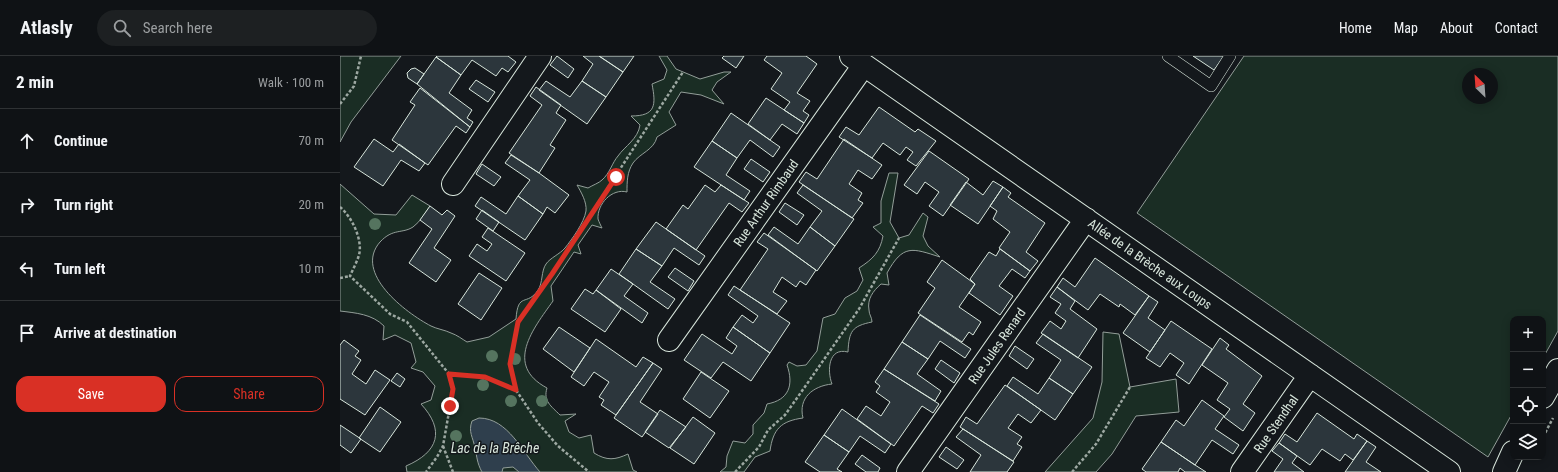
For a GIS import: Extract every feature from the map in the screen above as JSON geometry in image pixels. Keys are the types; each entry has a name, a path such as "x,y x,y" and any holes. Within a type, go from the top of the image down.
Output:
{"street":[{"path":"453,184 540,56"},
{"name":"Allée de la Brèche aux Loups","path":"858,60 1449,472"},
{"name":"Rue Arthur Rimbaud","path":"669,340 858,60"},
{"name":"Rue Jules Renard","path":"908,472 1086,219"},
{"path":"1546,392 1558,370"},
{"name":"Rue Stendhal","path":"1242,472 1310,375"},
{"path":"1504,472 1510,459"}],"lane":[{"path":"1168,56 1211,86 1230,56"}],"path":[{"path":"340,104 354,86 361,56"},
{"path":"589,472 558,446 538,423 516,390 510,364 518,322 556,268 683,72"},
{"path":"340,207 352,220 360,246 359,254 350,276"},
{"path":"735,472 759,447 768,430 785,415 809,381 859,309 899,238"},
{"path":"340,278 350,276"},
{"path":"350,276 390,314 407,322 449,374 453,389 443,446 438,457 426,472"},
{"path":"449,374 485,377 516,390"},
{"path":"1072,472 1096,444 1130,387"},
{"path":"1546,431 1554,416"},
{"path":"443,446 453,472"}],"green space":[{"path":"340,56 401,56 351,122 340,142"},
{"path":"659,56 667,56 676,69 700,79 724,72 731,72 717,82 712,90 724,104 701,95 681,92 669,112 676,125 657,137 653,145 633,163 628,173 627,192 616,192 606,198 598,213 598,219 602,228 592,225 578,245 581,254 574,252 551,286 553,301 531,335 526,346 525,358 527,369 534,379 547,388 546,396 551,406 560,415 576,414 565,421 569,432 579,438 591,435 594,453 603,457 611,459 619,458 628,454 633,470 637,472 407,472 406,466 426,454 432,447 435,440 436,431 433,423 429,414 421,404 431,400 435,386 423,372 411,368 416,362 411,343 395,335 383,340 384,326 379,322 364,315 340,311 340,184 374,214 396,215 412,195 430,206 416,225 409,229 393,233 380,242 373,254 373,266 378,279 386,291 397,302 409,312 431,326 453,334 467,342 489,337 516,319 517,310 521,302 534,295 540,287 543,270 546,264 565,248 580,226 585,216 586,204 577,185 588,188 601,181 621,152 637,134 640,125 631,116 645,114 650,111 654,103 652,84 664,79 667,70"},
{"path":"1244,56 1558,56 1558,331 1546,353 1546,316 1510,316 1510,417 1488,457 1137,213"},
{"path":"889,173 898,173 890,222 899,238 909,235 923,213 928,217 923,236 928,246 940,257 915,250 903,253 898,257 887,273 889,285 881,284 875,289 870,299 869,312 872,322 860,325 853,331 849,339 848,352 841,351 833,356 830,367 830,379 832,384 819,387 808,394 803,405 803,418 789,421 779,427 773,437 770,451 755,457 744,472 720,472 726,467 727,456 733,441 745,443 753,434 753,425 764,413 767,404 780,399 785,395 790,385 787,365 789,362 797,366 806,365 817,351 823,318 835,314 845,298 857,291 863,280 859,268 875,255 882,242 883,236 873,227 881,223 881,201"},
{"path":"1103,332 1119,334 1130,387 1176,379 1179,412 1136,416 1112,454 1096,472 1045,472 1093,418 1102,382"}],"water":[{"name":"Lac de la Brêche","path":"479,418 489,420 507,430 540,472 519,472 513,467 503,468 502,472 482,472 478,463 471,431 472,421"}],"building":[{"path":"508,56 516,62 508,72 502,68 496,76 472,60 461,75 436,57"},
{"path":"557,56 574,69 568,78 550,65"},
{"path":"583,56 599,56 623,72 606,97 582,81 593,64"},
{"path":"599,56 634,56 623,72"},
{"path":"724,56 744,56 736,68 722,58"},
{"path":"767,56 806,56 817,64 797,93 810,101 803,111 809,115 804,123 784,110 790,102 771,89 782,73 764,60"},
{"path":"1193,56 1224,56 1214,70"},
{"path":"436,57 461,75 449,93 472,110 467,118 473,122 470,127 417,84"},
{"path":"415,68 424,74 417,84 408,78 407,73 411,69"},
{"path":"476,80 495,92 488,102 469,89"},
{"path":"546,81 570,97 582,81 606,97 587,124 539,90"},
{"path":"536,87 561,105 556,113 566,120 550,145 555,148 539,173 509,153 542,105 530,96"},
{"path":"420,88 470,127 466,133 456,126 428,165 392,140 415,105 410,102"},
{"path":"766,98 804,123 797,134 782,124 770,140 748,124"},
{"path":"879,107 915,132 918,129 936,141 916,166 907,160 913,152 906,147 900,155 883,143 872,158 839,137 846,127 859,135"},
{"path":"731,113 780,147 773,157 750,140 737,158 712,141"},
{"path":"374,139 393,152 399,144 425,163 419,171 401,160 383,186 354,167"},
{"path":"844,139 882,165 872,179 858,170 849,184 862,193 858,200 863,203 852,218 799,182 806,172 817,179"},
{"path":"712,141 737,158 726,175 750,191 744,200 694,167"},
{"path":"929,151 969,179 943,216 929,206 939,192 925,182 917,194 904,185"},
{"path":"511,155 569,195 555,213 547,207 543,214 518,196 530,180 505,163"},
{"path":"751,159 770,172 763,182 744,169"},
{"path":"482,164 501,177 494,186 476,174"},
{"path":"993,181 1003,187 978,224 950,205 966,182 983,195"},
{"path":"705,185 715,192 721,185 749,203 742,212 729,203 696,250 666,229 683,205 688,209"},
{"path":"803,185 854,219 835,246 810,227 822,211 797,193"},
{"path":"1003,187 1011,193 1008,197 1045,223 1026,252 1038,261 1030,271 999,248 1010,232 993,219 997,211 990,206"},
{"path":"518,196 543,214 525,240 475,206 481,197 506,214"},
{"path":"785,203 804,215 797,225 779,212"},
{"path":"430,206 442,215 447,210 455,216 434,248 451,260 436,282 409,263 432,229 420,220"},
{"path":"482,210 499,222 493,231 476,219"},
{"path":"656,222 705,256 699,265 674,248 662,266 636,249"},
{"path":"774,227 798,244 810,227 835,246 817,271 768,235"},
{"path":"488,228 525,253 506,281 469,256 477,244 487,251 492,244 482,237"},
{"path":"764,233 816,270 806,285 800,281 796,287 782,277 773,292 787,301 777,314 740,290 768,249 757,242"},
{"path":"636,249 662,266 650,282 675,299 668,309 619,274"},
{"path":"1000,249 1030,271 1025,278 1012,269 999,286 1013,296 1000,315 969,293 975,284 970,279 989,252 996,256"},
{"path":"1095,258 1149,296 1135,315 1120,304 1119,307 1100,294 1088,310 1057,287 1063,278 1075,287"},
{"path":"942,260 975,284 959,307 981,322 973,335 969,332 962,342 918,313 935,288 927,282"},
{"path":"675,268 694,281 688,291 668,277"},
{"path":"611,269 633,284 624,296 648,313 642,323 596,290"},
{"path":"479,273 502,288 481,320 458,304"},
{"path":"734,286 790,323 770,353 733,327 742,315 753,323 758,316 728,295"},
{"path":"1057,287 1075,301 1070,309 1097,329 1078,358 1041,333 1050,321 1061,329 1066,321 1055,313 1061,304 1050,297"},
{"path":"585,289 593,294 596,290 621,309 605,332 571,309"},
{"path":"1149,296 1158,302 1148,318 1165,330 1150,352 1123,333"},
{"path":"920,315 971,349 965,358 940,341 928,359 902,342"},
{"path":"1171,321 1212,349 1189,384 1176,375 1184,363 1170,353 1160,367 1146,358"},
{"path":"559,327 590,348 574,372 543,349"},
{"path":"733,327 770,353 751,381 723,362 711,378 684,360 702,334 732,354 737,346 726,338"},
{"path":"1043,334 1092,367 1073,394 1049,378 1061,360 1036,343"},
{"path":"1220,338 1229,345 1226,349 1262,376 1243,404 1255,413 1243,431 1224,417 1230,409 1217,400 1228,383 1202,365"},
{"path":"596,339 636,367 643,357 653,363 616,415 601,405 604,400 599,397 609,382 594,372 584,386 571,377"},
{"path":"344,340 359,351 355,356 361,360 352,374 366,384 375,370 390,380 365,415 340,399 340,345"},
{"path":"902,342 928,359 917,374 941,391 935,401 884,369"},
{"path":"1015,346 1034,359 1027,369 1009,356"},
{"path":"941,360 960,373 954,383 935,369"},
{"path":"653,363 662,369 640,402 658,414 642,437 614,418"},
{"path":"884,369 939,404 933,413 922,406 894,446 857,419 866,406 881,416 890,402 876,392 880,386 875,382"},
{"path":"701,372 729,391 710,418 683,399"},
{"path":"397,373 405,379 400,387 391,381"},
{"path":"1013,377 1038,394 1049,378 1073,394 1055,420 1007,386"},
{"path":"1005,385 1041,410 1031,423 1018,414 1008,428 1022,437 1017,444 1022,447 1013,461 960,427 966,417 977,424"},
{"path":"1202,400 1224,416 1215,429 1239,445 1233,454 1212,440 1195,465 1161,442 1176,420 1184,426"},
{"path":"380,407 401,422 380,452 359,438"},
{"path":"842,409 891,444 885,453 860,436 849,452 824,435"},
{"path":"660,410 686,427 669,448 645,432"},
{"path":"1317,413 1354,439 1357,434 1367,441 1353,460 1345,454 1340,461 1322,449 1310,465 1279,443 1285,434 1297,442"},
{"path":"693,417 715,433 694,464 670,448"},
{"path":"340,425 361,439 351,453 340,445"},
{"path":"963,429 1014,462 1007,472 970,472 981,455 956,437"},
{"path":"824,435 849,452 837,469 842,472 820,472 805,462"},
{"path":"1367,441 1376,447 1366,462 1381,472 1345,472"},
{"path":"1161,442 1206,472 1185,472 1180,468 1178,472 1146,472 1142,469"},
{"path":"1279,443 1297,456 1292,463 1304,472 1274,472 1283,459 1272,451"},
{"path":"946,447 964,460 957,469 939,457"},
{"path":"862,455 880,468 878,472 866,472 855,464"}],"route":[{"path":"450,406 453,389 449,374 485,377 516,390 510,364 518,322 552,274 616,177"}]}
